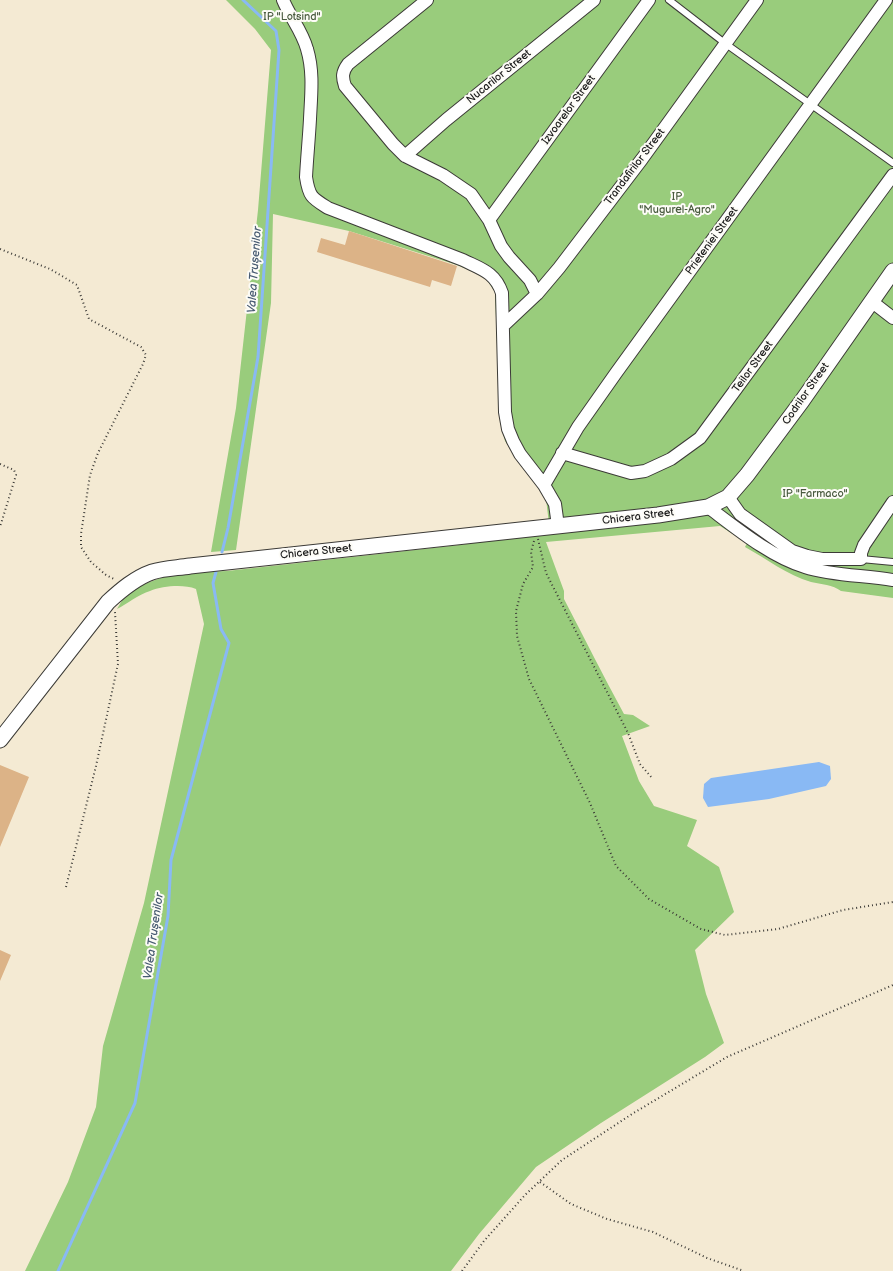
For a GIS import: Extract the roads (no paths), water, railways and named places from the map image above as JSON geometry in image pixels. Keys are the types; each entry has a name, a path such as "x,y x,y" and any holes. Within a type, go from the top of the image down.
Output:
{"street":[{"path":"283,0 307,49 312,82 306,177 308,189 313,198 328,208 463,260 484,270 494,277 500,286 502,293 505,412 508,429 520,454 544,486 555,504 558,526"},
{"path":"426,0 348,64 342,75 345,86 393,144 405,156 443,175 472,194 489,220 501,246 509,258 530,280 537,294"},
{"name":"Nucarilor Street","path":"405,156 446,120 594,0"},
{"name":"Izvoarelor Street","path":"489,220 649,0"},
{"name":"Trandafirilor Street","path":"503,326 537,294 559,268 642,158 757,0"},
{"name":"Prieteniei Street","path":"544,486 578,427 616,373 886,0"},
{"name":"Teilor Street","path":"562,453 631,473 645,471 671,459 700,438 893,175"},
{"name":"Codrilor Street","path":"708,507 728,497 747,475 802,401 893,271"},
{"path":"871,301 893,318"},
{"path":"728,497 740,514 792,551 822,559 861,559 861,553 864,545 893,502"},
{"path":"708,507 747,537 782,558 804,567 828,572 893,580"},
{"name":"Chicera Street","path":"0,740 110,600 126,586 154,571 658,515 708,507"}],"lane":[{"path":"669,0 726,44 893,163"},
{"path":"861,559 893,562"}],"water":[{"path":"819,762 830,766 831,779 826,786 769,799 708,807 703,798 704,784 711,778"}],"waterway":[{"name":"Valea Trușenilor","path":"222,552 228,528 258,357 279,50 276,31 243,0"},
{"name":"Valea Trușenilor","path":"58,1271 135,1103 168,916 171,860 229,643 221,629 213,583 216,572"}],"park label":[{"name":"IP \"Lotsind\"","path":"292,17"},
{"name":"IP \"Mugurel-Agro\"","path":"677,203"},
{"name":"IP \"Farmaco\"","path":"815,494"}]}
